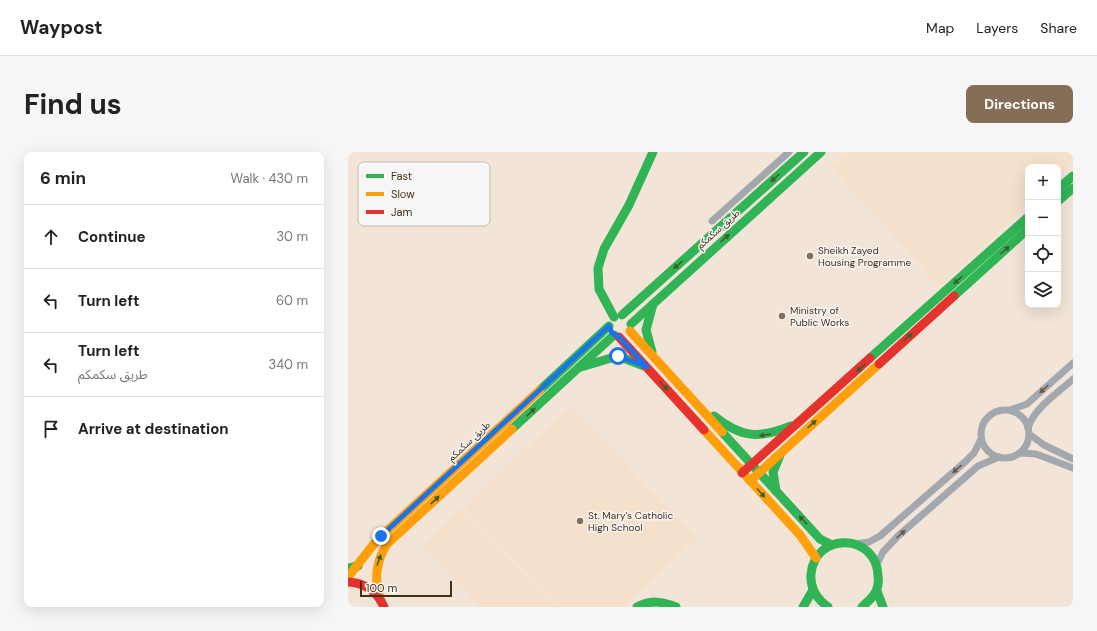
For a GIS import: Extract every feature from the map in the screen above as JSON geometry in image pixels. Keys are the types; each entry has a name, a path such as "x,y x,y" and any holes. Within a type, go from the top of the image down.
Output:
{"street":[{"path":"618,316 599,291 597,278 598,265 602,253 628,206 654,152"},
{"path":"712,221 789,152"},
{"name":"طريق سكمكم","path":"618,316 804,152"},
{"name":"طريق سكمكم","path":"631,328 653,303 821,152"},
{"path":"1061,186 1073,176"},
{"path":"1059,200 1072,189"},
{"path":"742,473 802,421 1025,219"},
{"path":"750,481 1025,231"},
{"path":"653,303 646,330 655,360"},
{"path":"816,558 810,548 750,481 617,336 609,326 610,321 618,316 627,317 631,328 655,360 820,539 832,544"},
{"name":"طريق سكمكم","path":"348,577 377,540 609,326"},
{"path":"617,336 625,336 631,328"},
{"name":"طريق سكمكم","path":"380,598 376,582 377,566 387,544 578,369 617,336"},
{"path":"578,369 618,356 647,367"},
{"path":"856,544 872,540 887,530 965,462 974,453 981,439 981,428 990,414 999,410 1010,410 1026,404 1073,364"},
{"path":"1020,453 1026,444 1031,420 1073,379"},
{"path":"698,407 707,410 732,430 752,435 764,435 776,432 802,421"},
{"path":"1010,410 1024,418 1029,431 1044,445 1073,459"},
{"path":"981,439 989,452 999,457"},
{"path":"776,492 774,470 783,450"},
{"path":"877,564 883,552 898,536 978,466 999,457 1010,457 1020,453 1036,454 1073,468"},
{"path":"828,607 819,600 813,590 811,574 816,558 823,550 832,544 848,542 856,544 871,554 877,564 880,578 877,591 871,600 862,607"},
{"path":"348,568 358,566"},
{"path":"348,582 357,583 368,587 380,598 384,607"},
{"path":"803,607 813,590"},
{"path":"877,591 883,607"},
{"path":"637,607 646,602 656,601 667,603 676,607"}],"shaded area":[{"path":"848,152 1073,152 1073,163 1061,174 1061,164 1025,164 1025,207 939,286 831,167"},
{"name":"St. Mary's Catholic High School","path":"570,407 697,537 624,607 558,607 464,506"},
{"path":"461,508 554,607 480,607 423,546"}],"traffic: fast":[{"path":"614,317 599,289 598,268 604,249 629,205 653,152"},
{"path":"622,315 804,152"},
{"path":"631,324 821,152"},
{"path":"1061,186 1073,176"},
{"path":"1059,200 1073,188"},
{"path":"870,358 1025,220"},
{"path":"954,296 1025,232"},
{"path":"652,352 646,330 653,304"},
{"path":"540,390 609,326"},
{"path":"512,429 614,335"},
{"path":"581,367 618,356 644,366"},
{"path":"714,416 733,429 751,434 769,433 791,426"},
{"path":"722,432 820,539 832,545"},
{"path":"776,491 773,472 780,455"},
{"path":"828,607 815,593 811,574 815,560 823,550 834,544 846,543 857,545 868,552 875,562 878,576 876,592 862,607"},
{"path":"348,568 358,566"},
{"path":"803,607 813,590"},
{"path":"877,591 883,607"},
{"path":"637,607 652,602 666,603 676,607"}],"traffic: slow":[{"path":"630,331 722,432"},
{"path":"750,481 879,364"},
{"path":"348,577 377,540 540,390"},
{"path":"380,598 377,584 377,570 380,557 387,544 512,429"},
{"path":"704,430 800,535 816,558"}],"traffic: jam":[{"path":"879,364 954,296"},
{"path":"619,337 704,430"},
{"path":"742,473 870,358"},
{"path":"348,582 360,584 370,589 378,596 384,607"}],"place":[{"name":"Sheikh Zayed Housing Programme","path":"810,256"},
{"name":"Ministry of Public Works","path":"782,316"},
{"name":"St. Mary's Catholic High School","path":"580,521"}],"route":[{"path":"381,536 511,418 609,326 612,333 619,337 647,367 625,357 618,356"}]}
